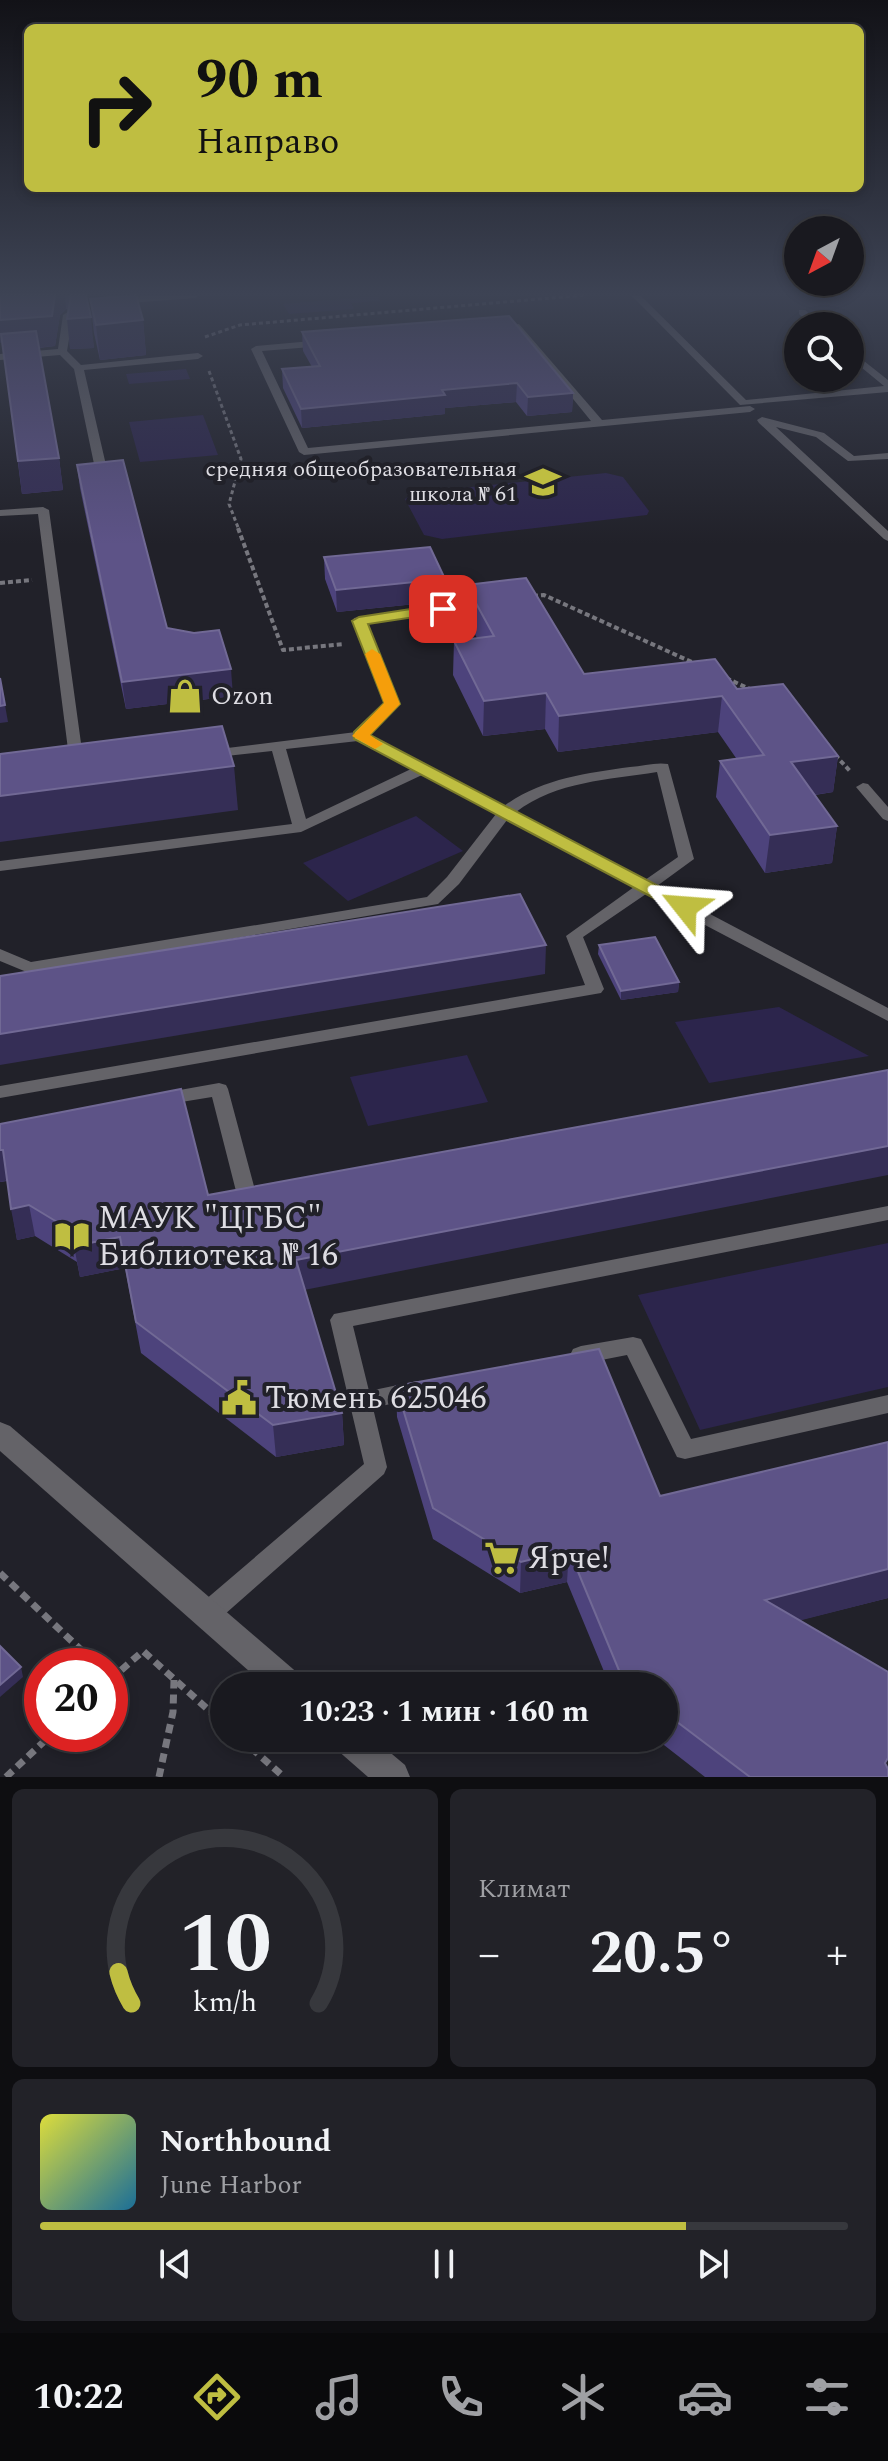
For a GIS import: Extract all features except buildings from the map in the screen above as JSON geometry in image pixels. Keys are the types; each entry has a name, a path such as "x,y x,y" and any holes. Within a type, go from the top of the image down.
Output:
{"street":[{"path":"0,1434 273,1672"},
{"path":"364,1752 393,1777"}],"lane":[{"path":"81,378 103,478"},
{"path":"269,378 304,452 600,425 888,387"},
{"path":"561,378 600,425"},
{"path":"719,378 888,537"},
{"path":"762,420 820,435 852,459 888,456"},
{"path":"0,513 43,510 78,771"},
{"path":"360,736 393,704 359,621 526,597"},
{"path":"185,757 360,736 888,1015"},
{"path":"278,746 301,827"},
{"path":"0,954 29,968 432,901 447,890 505,812 544,787 663,767 686,859 574,936 595,989 0,1092"},
{"path":"0,866 301,827 423,769"},
{"path":"863,787 888,816"},
{"path":"141,1103 219,1089 248,1199 279,1193"},
{"path":"207,1614 376,1467 341,1320 888,1213"},
{"path":"557,1360 633,1345 685,1450 888,1404"},
{"path":"360,1402 436,1386"}],"path":[{"path":"209,378 241,459 229,504 283,650 367,641"},
{"path":"526,597 544,595 699,666"},
{"path":"714,672 756,692"},
{"path":"826,744 863,787"},
{"path":"0,1573 79,1648"},
{"path":"128,1664 143,1651 210,1711"},
{"path":"159,1777 173,1712 174,1679"},
{"path":"6,1777 33,1752"},
{"path":"256,1752 284,1777"}],"shaded area":[{"path":"127,378 190,379 129,384"},
{"path":"203,415 218,455 140,462 129,422"},
{"path":"606,473 623,477 649,511 647,515 442,539 424,535 405,499 414,493"},
{"path":"416,816 463,851 348,901 303,863"},
{"path":"779,1007 869,1056 709,1083 675,1022"},
{"path":"467,1055 488,1102 368,1126 350,1077"},
{"path":"888,1243 888,1387 700,1430 638,1295"}],"slow traffic":[{"path":"372,654 393,704 360,736 375,744"}],"place":[{"name":"средняя общеобразовательная школа № 61","path":"543,482"},
{"name":"Ozon","path":"185,696"},
{"name":"МАУК \"ЦГБС\" Библиотека № 16","path":"72,1236"},
{"name":"Тюмень 625046","path":"239,1398"},
{"name":"Ярче!","path":"502,1558"}],"route":[{"path":"443,609 359,621 393,704 360,736 685,907"}]}
